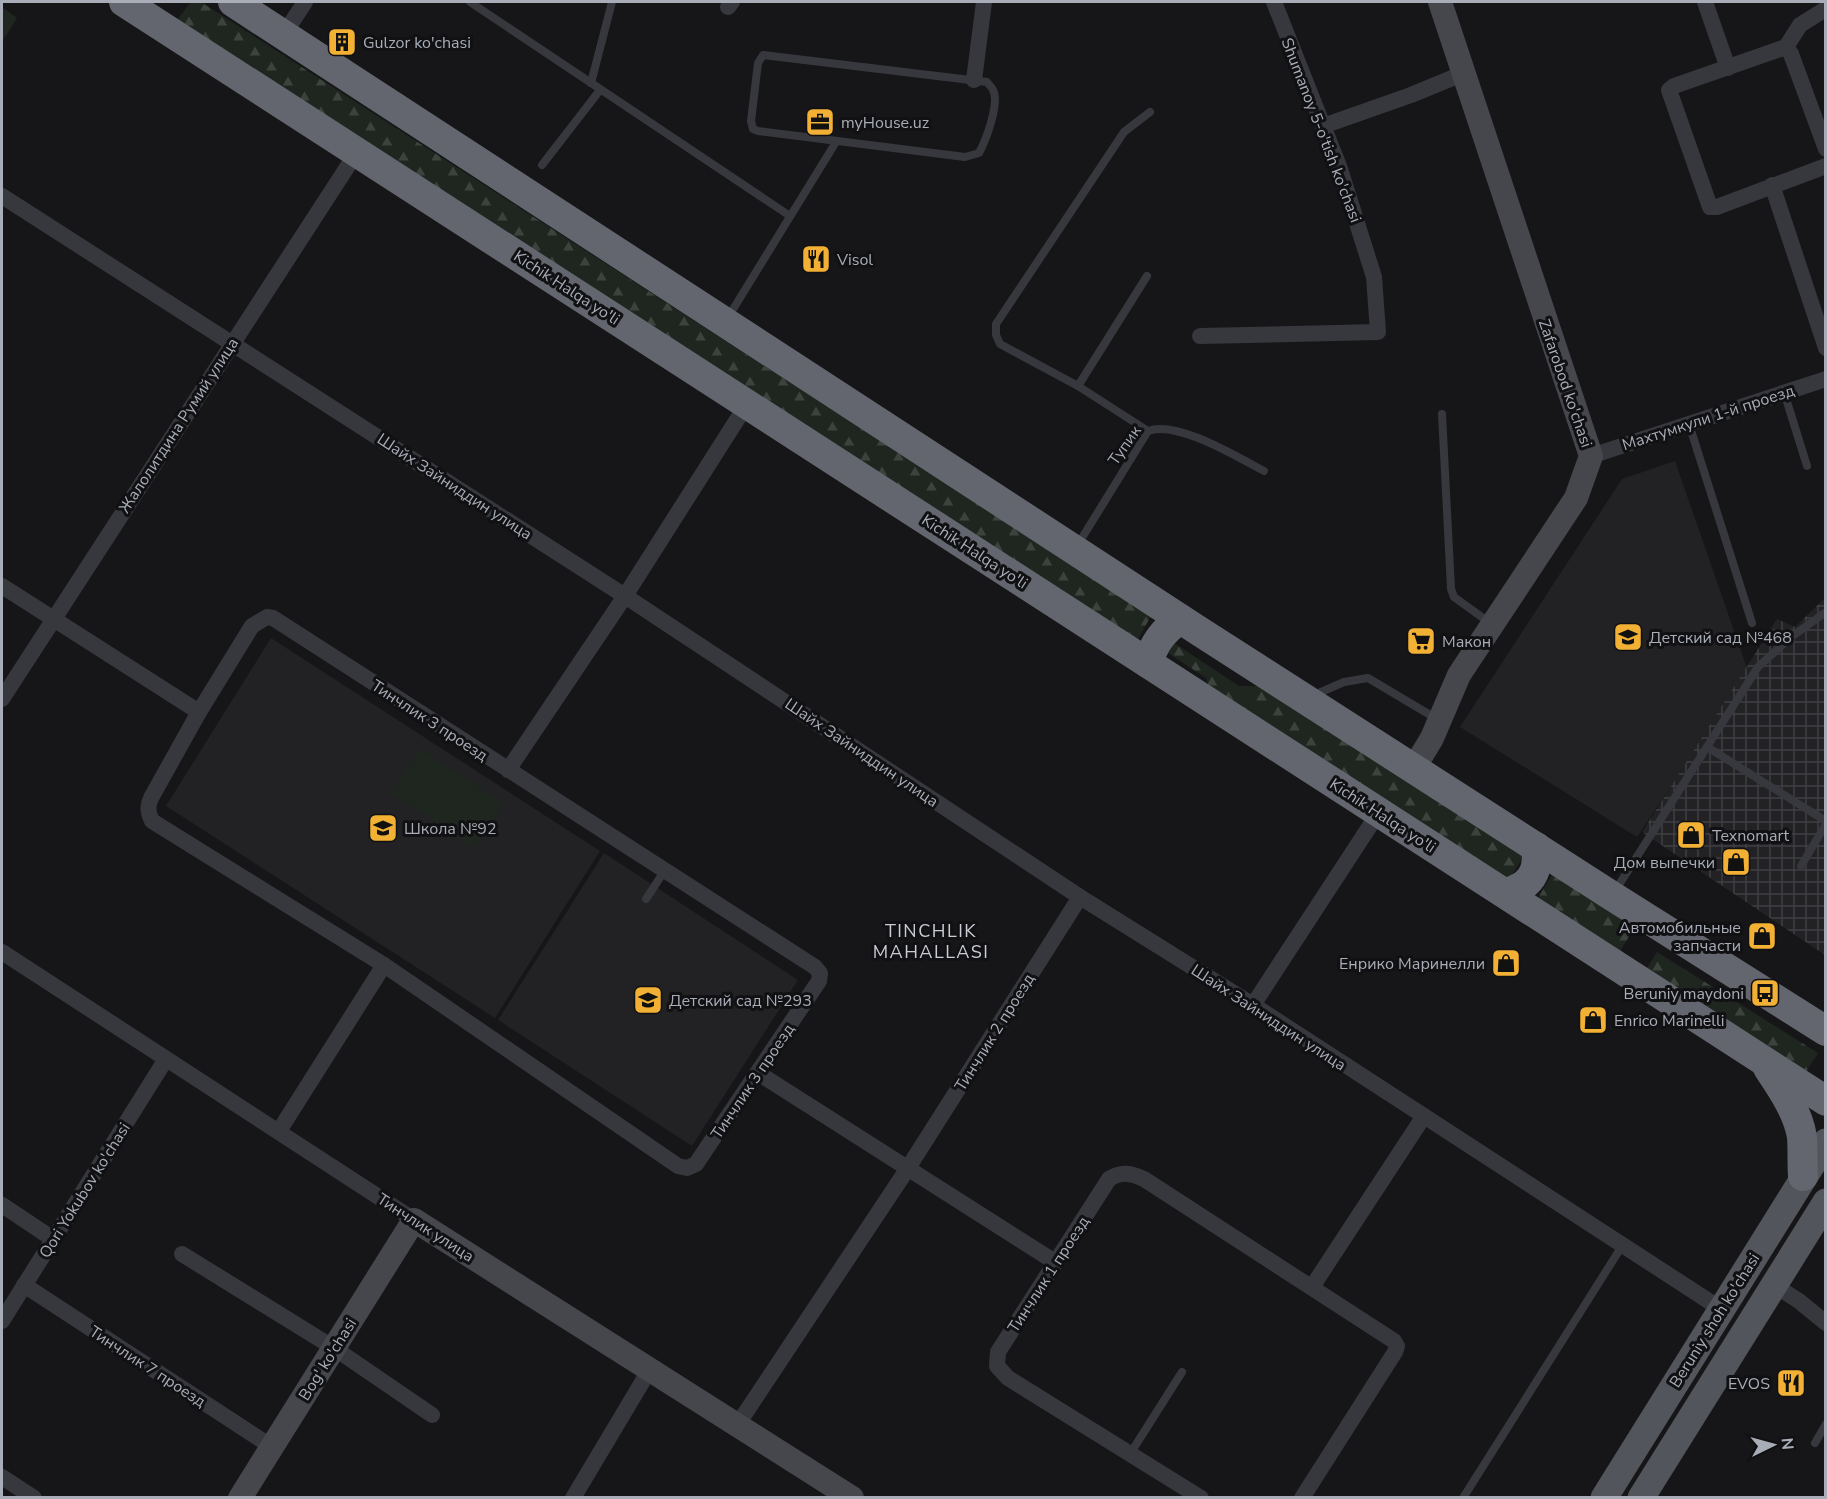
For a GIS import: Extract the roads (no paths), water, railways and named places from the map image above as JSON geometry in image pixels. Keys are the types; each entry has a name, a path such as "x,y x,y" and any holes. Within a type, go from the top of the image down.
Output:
{"highway":[{"name":"Kichik Halqa yo'li","path":"124,2 162,11 357,152 1826,1101"},
{"path":"233,2 1076,549 1180,619 1826,1031"},
{"path":"1148,663 1157,640 1167,628 1180,619"},
{"path":"1505,893 1521,888 1533,878 1538,862 1536,847"},
{"path":"1764,1060 1789,1102 1797,1122 1802,1137 1803,1176"}],"main road":[{"name":"Beruniy shoh ko'chasi","path":"1604,1497 1826,1142"},
{"name":"Beruniy shoh ko'chasi","path":"1641,1497 1826,1202"}],"street":[{"path":"284,34 305,2"},
{"path":"974,80 984,2"},
{"name":"Shumanoy 5-o'tish ko'chasi","path":"1200,336 1378,332 1374,277 1339,166 1275,2"},
{"name":"Zafarobod ko'chasi","path":"1414,768 1440,721 1459,675 1576,498 1591,456 1462,74 1440,2"},
{"path":"1705,2 1728,68"},
{"path":"1786,47 1800,25 1824,10"},
{"path":"1786,47 1674,86 1669,90 1710,207 1717,207 1826,166"},
{"path":"1786,47 1791,54 1826,149"},
{"path":"1323,126 1462,74"},
{"name":"Жалолитдина Румий улица","path":"2,699 357,152"},
{"path":"1773,185 1826,348"},
{"name":"Шайх Зайниддин улица","path":"2,196 625,596 1080,897 1253,1005 1721,1309"},
{"name":"Махтумкули 1-й проезд","path":"1591,456 1826,379"},
{"path":"507,770 625,596 747,404"},
{"path":"2,586 199,712"},
{"name":"Тинчлик 3 проезд","path":"267,617 273,618 815,966 820,973 819,981 696,1164 687,1168 678,1166 384,965 152,821 148,813 151,798 199,712 252,626 267,617"},
{"path":"1253,1005 1379,812"},
{"name":"Тинчлик 2 проезд","path":"738,1424 908,1168 1080,897"},
{"name":"Тинчлик улица","path":"2,952 414,1220 852,1497"},
{"path":"279,1131 384,965"},
{"name":"Qori Yokubov ko'chasi","path":"2,1321 166,1059"},
{"path":"758,1073 1055,1262"},
{"path":"1312,1287 1424,1116"},
{"name":"Тинчлик 1 проезд","path":"1201,1497 1175,1491 1130,1454 1008,1378 997,1366 998,1352 1109,1179 1117,1174 1125,1173 1144,1179 1394,1341 1397,1346 1302,1497"},
{"path":"2,1204 54,1239"},
{"name":"Bog' ko'chasi","path":"240,1497 414,1220"},
{"path":"182,1254 334,1348 432,1414"},
{"name":"Тинчлик 7 проезд","path":"24,1285 272,1447"},
{"path":"1774,1285 1799,1301 1826,1323"},
{"path":"573,1497 650,1369"},
{"path":"2,1477 34,1497"}],"lane":[{"path":"470,2 790,216"},
{"path":"591,83 612,2"},
{"path":"768,55 974,80 987,82 994,91 995,103 986,140 979,153 965,157 836,142 753,129 751,121 760,58 768,55"},
{"path":"542,165 600,90"},
{"path":"1148,431 1078,386 1000,344 996,335 996,324 1124,132 1150,112"},
{"path":"725,322 836,142"},
{"path":"1078,386 1147,276"},
{"path":"1784,392 1807,466"},
{"path":"1442,414 1451,589 1454,597 1493,625"},
{"path":"1689,424 1752,623"},
{"name":"Тупик","path":"1076,549 1148,431 1156,428 1169,428 1210,444 1264,471"},
{"path":"1611,896 1758,667 1791,637 1826,612"},
{"path":"1306,699 1344,682 1368,678 1440,721"},
{"path":"1707,747 1826,823 1801,866"},
{"path":"646,899 665,870"},
{"path":"1463,1497 1622,1246"},
{"path":"1130,1454 1182,1372"},
{"path":"1815,1443 1826,1424"}],"place":[{"name":"Gulzor ko'chasi","path":"342,42"},
{"name":"myHouse.uz","path":"820,122"},
{"name":"Visol","path":"816,259"},
{"name":"Детский сад №468","path":"1628,637"},
{"name":"Макон","path":"1421,641"},
{"name":"Школа №92","path":"383,828"},
{"name":"Texnomart","path":"1691,835"},
{"name":"Дом выпечки","path":"1736,862"},
{"name":"Автомобильные запчасти","path":"1762,936"},
{"name":"Енрико Маринелли","path":"1506,963"},
{"name":"Beruniy maydoni","path":"1765,993"},
{"name":"Детский сад №293","path":"648,1000"},
{"name":"Enrico Marinelli","path":"1593,1020"},
{"name":"EVOS","path":"1791,1383"}],"district":[{"name":"TINCHLIK MAHALLASI","path":"931,941"}]}
